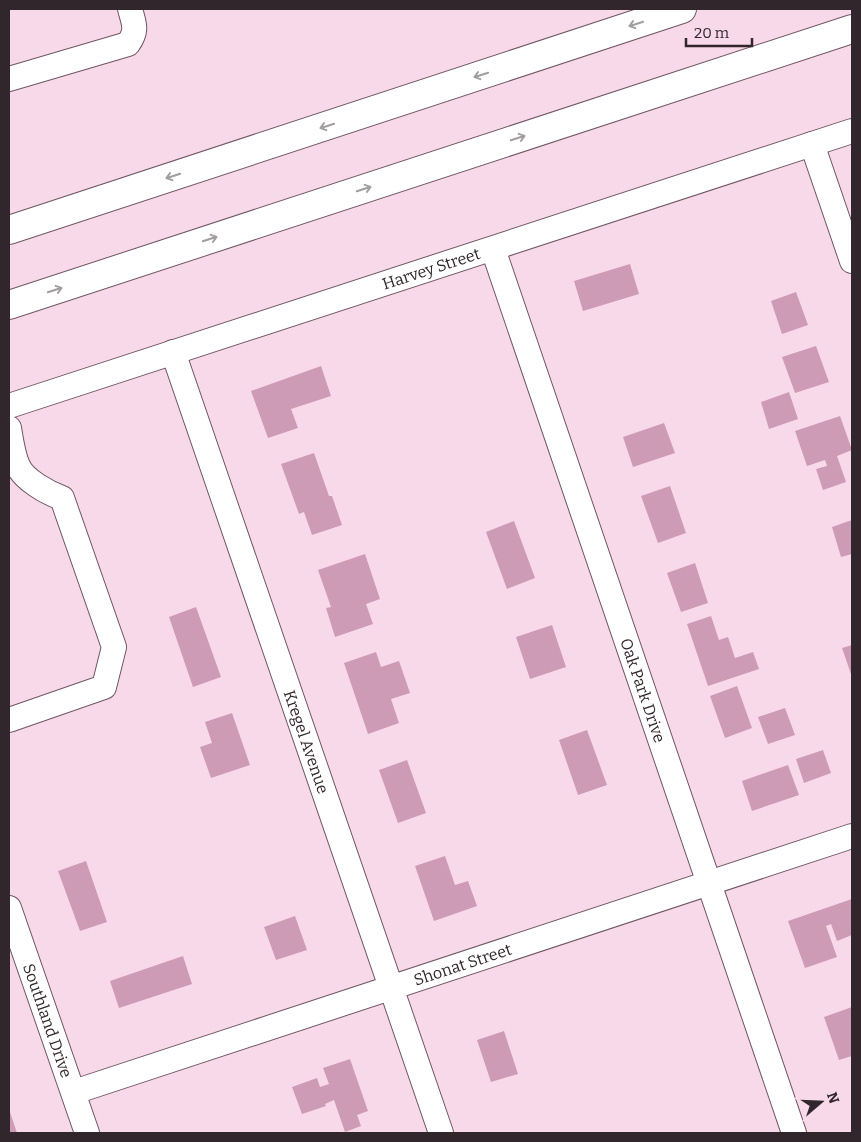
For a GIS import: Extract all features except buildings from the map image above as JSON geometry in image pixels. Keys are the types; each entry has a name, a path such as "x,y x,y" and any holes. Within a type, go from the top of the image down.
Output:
{"highway":[{"path":"9,230 682,9"},
{"path":"9,305 852,29"}],"street":[{"path":"9,79 128,44 134,35 135,26 130,9"},
{"name":"Harvey Street","path":"9,406 852,131"},
{"path":"812,144 852,261"},
{"name":"Oak Park Drive","path":"493,249 794,1133"},
{"name":"Kregel Avenue","path":"173,352 441,1133"},
{"path":"9,428 18,468 48,494 62,498 114,647 104,687 9,720"},
{"name":"Shonat Street","path":"74,1092 852,836"},
{"name":"Southland Drive","path":"9,908 87,1133"}]}
